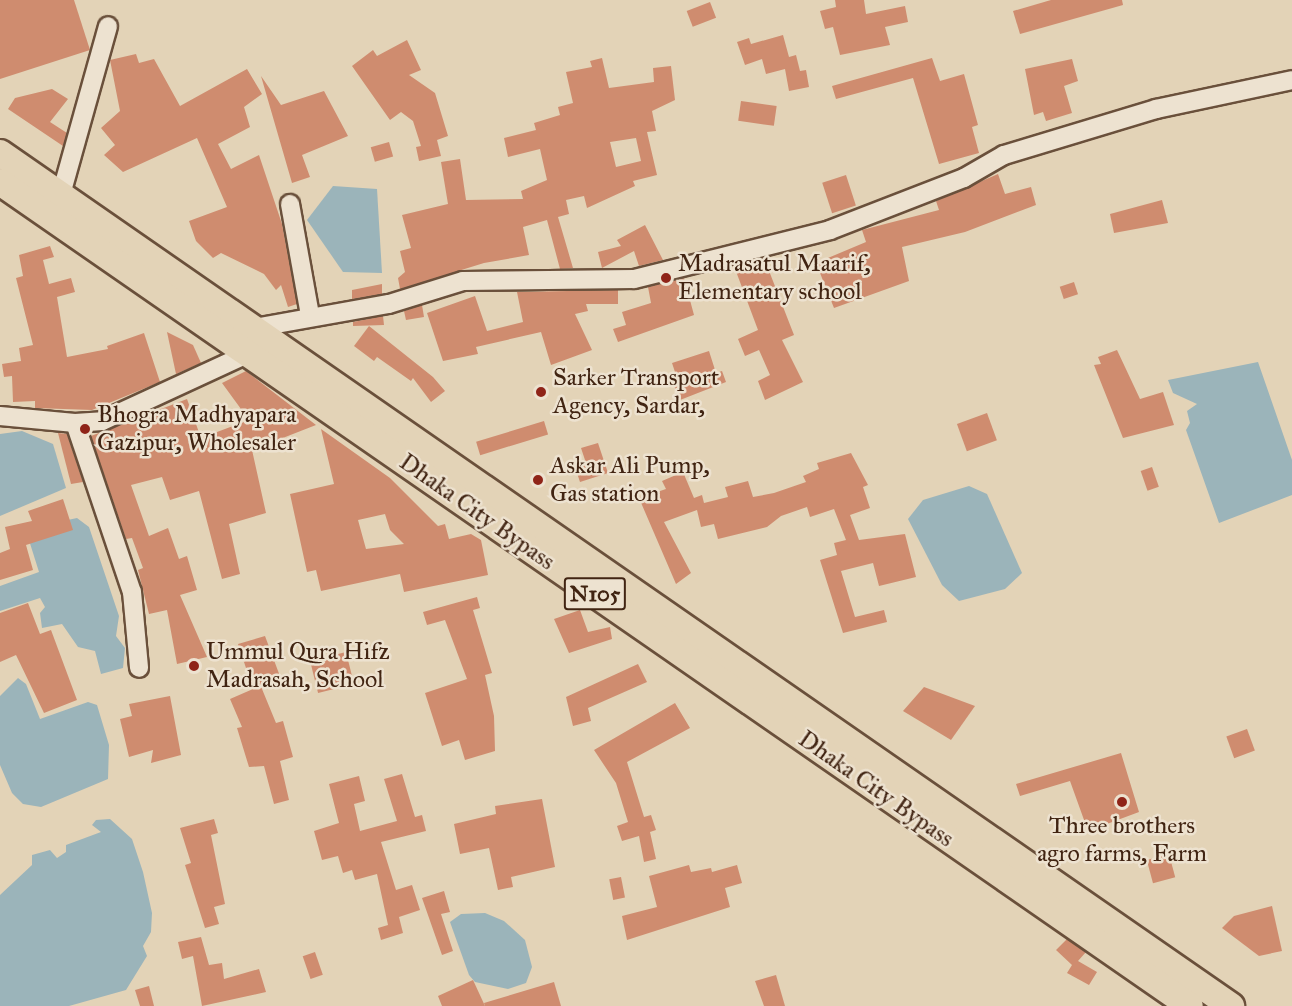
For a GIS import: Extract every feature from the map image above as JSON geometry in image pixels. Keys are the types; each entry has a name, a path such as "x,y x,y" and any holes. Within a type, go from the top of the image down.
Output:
{"highway":[{"path":"0,153 62,191 254,328 1231,1006"},
{"name":"Dhaka City Bypass","path":"0,182 1190,1006"}],"street":[{"path":"62,191 108,26"},
{"path":"254,328 310,315 389,304 463,281 634,279 830,230 964,178 1004,155 1145,112 1292,80"},
{"path":"290,204 310,315"},
{"path":"0,416 75,423 102,420 249,353"},
{"path":"75,423 132,592 139,668"}],"water":[{"path":"333,186 377,189 382,273 343,272 307,220"},
{"path":"1258,362 1292,460 1292,495 1219,523 1186,430 1190,423 1187,411 1197,404 1173,393 1168,380"},
{"path":"22,431 53,444 66,488 0,516 0,434"},
{"path":"969,486 987,494 1022,573 1005,589 959,601 942,585 908,519 923,500"},
{"path":"77,518 89,527 119,616 116,636 125,648 123,668 101,674 95,651 78,647 62,624 42,628 40,613 45,607 40,598 0,611 0,586 39,572 28,537 54,523"},
{"path":"18,678 26,684 40,719 88,702 97,705 109,745 108,779 41,807 23,804 12,793 0,765 0,696"},
{"path":"110,819 132,839 143,872 152,913 151,932 143,946 147,956 126,990 69,1006 0,1006 0,895 32,865 32,855 50,850 57,858 66,852 66,845 101,832 92,825 96,820"},
{"path":"485,913 504,921 525,940 532,967 526,983 508,989 475,982 469,975 450,922 461,914"}],"building":[{"path":"0,0 74,0 90,50 0,79"},
{"path":"835,0 864,0 866,14 905,6 908,22 885,27 890,45 840,55 833,27 825,29 820,11 836,7"},
{"path":"1051,0 1122,0 1123,5 1020,34 1013,11"},
{"path":"710,2 716,18 693,27 687,11"},
{"path":"783,35 789,57 796,55 800,71 806,70 809,87 789,91 785,69 766,74 762,59 745,65 737,42 749,38 751,44"},
{"path":"407,40 421,70 409,75 435,93 448,136 437,140 441,156 419,161 416,147 421,146 413,121 401,112 390,120 352,66 373,50 377,56"},
{"path":"136,54 139,63 154,59 180,106 247,69 262,94 244,107 250,127 218,144 231,169 259,155 282,224 297,304 288,307 281,285 276,290 264,274 221,253 213,258 196,241 189,221 227,207 197,138 123,172 104,155 115,145 101,128 120,111 110,60"},
{"path":"602,58 609,88 654,82 653,68 671,66 675,100 652,111 656,131 647,132 657,175 633,181 635,186 587,208 584,196 566,200 569,214 558,217 573,268 560,269 547,220 523,227 529,255 484,263 400,289 398,278 405,272 400,251 411,248 402,215 448,204 441,162 460,159 466,200 523,199 521,191 547,180 540,149 508,157 504,138 536,130 534,123 560,115 558,107 573,103 566,72 592,67 590,61","holes":["636,138 641,161 616,167 610,142"]},
{"path":"932,58 940,81 964,74 978,125 972,127 979,153 939,164 913,78 836,99 832,86"},
{"path":"1072,59 1078,81 1064,86 1072,113 1046,121 1043,112 1034,115 1025,69"},
{"path":"261,76 281,105 324,91 348,136 302,155 310,177 292,183"},
{"path":"52,89 68,99 50,122 67,133 63,146 8,109 15,98"},
{"path":"741,101 777,106 774,126 738,121"},
{"path":"389,142 393,156 375,162 371,147"},
{"path":"998,174 1005,194 1031,187 1036,205 965,232 902,247 909,281 834,308 816,263 866,242 862,230 939,210 936,201"},
{"path":"846,175 856,205 832,213 822,183"},
{"path":"1162,200 1168,223 1114,233 1110,214"},
{"path":"645,225 663,260 639,266 634,251 602,268 598,252 621,246 617,240"},
{"path":"50,246 54,257 43,260 49,284 71,278 75,292 57,297 67,357 108,349 107,346 144,333 160,382 92,410 35,408 35,401 13,402 12,376 4,377 2,364 21,361 19,348 33,345 16,278 23,276 19,255"},
{"path":"764,258 794,335 782,340 803,382 765,400 758,381 770,375 759,350 745,356 738,339 758,330 734,266"},
{"path":"684,278 694,315 618,342 613,329 626,325 622,312 651,303 648,287"},
{"path":"1074,282 1078,294 1064,299 1060,287"},
{"path":"382,284 382,294 352,299 352,290"},
{"path":"618,290 618,304 586,304 588,311 575,314 592,350 551,365 541,332 476,347 478,354 443,361 427,313 475,296 487,331 523,322 517,292"},
{"path":"422,305 424,317 406,320 404,311"},
{"path":"383,316 384,325 353,326 353,322"},
{"path":"369,326 433,377 445,391 431,402 413,378 411,381 377,357 374,361 354,346"},
{"path":"167,332 193,345 201,363 176,374"},
{"path":"1117,350 1140,399 1163,392 1174,425 1123,438 1094,365 1101,364 1098,357"},
{"path":"709,351 716,373 722,371 726,382 680,400 673,383 678,381 672,363"},
{"path":"246,371 316,425 252,450 266,513 229,524 240,574 222,579 199,491 170,500 162,477 131,485 149,536 168,528 179,559 187,556 197,590 180,595 207,657 177,664 167,610 149,614 138,570 143,568 132,538 126,539 91,436 187,399 201,438 249,420 222,383"},
{"path":"987,413 997,440 967,451 957,424"},
{"path":"544,421 548,434 480,455 476,442"},
{"path":"321,429 390,478 438,526 445,524 449,539 471,534 481,540 488,575 404,592 400,574 321,591 316,570 307,572 290,494 334,484","holes":["385,514 390,530 404,544 366,549 358,520"]},
{"path":"58,433 67,434 83,482 71,484"},
{"path":"598,443 608,473 580,482 574,464 585,460 581,448"},
{"path":"851,453 868,485 863,487 870,508 850,515 859,540 905,534 916,577 879,586 873,563 841,571 855,617 884,610 887,622 843,633 820,560 837,555 834,543 846,540 834,509 810,517 807,507 781,516 767,527 718,539 714,524 701,527 697,510 664,522 691,573 676,584 639,498 666,489 662,481 683,472 694,498 702,495 704,503 728,497 725,487 748,481 753,497 774,493 806,482 803,476 819,469 817,463"},
{"path":"1152,467 1159,487 1147,491 1141,471"},
{"path":"63,499 73,530 26,545 33,570 0,580 0,553 10,549 5,527 32,521 28,511"},
{"path":"477,597 480,608 473,610 492,673 485,675 494,716 495,751 465,760 459,740 442,746 425,693 467,679 445,620 427,625 423,612"},
{"path":"28,603 40,634 51,630 77,700 44,713 16,655 0,662 0,613"},
{"path":"580,610 588,632 610,627 612,639 569,653 554,619"},
{"path":"265,636 281,679 262,689 276,723 283,721 293,757 280,761 289,800 274,804 264,766 249,767 237,728 242,727 230,699 253,689 238,644"},
{"path":"346,652 354,684 318,693 310,661"},
{"path":"638,664 647,682 588,708 591,721 573,726 566,697"},
{"path":"924,687 975,706 951,740 903,711"},
{"path":"170,696 181,755 151,763 153,750 129,757 120,719 132,716 129,704"},
{"path":"675,703 690,728 627,762 644,817 651,815 656,830 650,832 656,859 644,862 639,836 622,841 617,826 628,822 616,783 594,750"},
{"path":"1247,729 1255,751 1234,758 1226,737"},
{"path":"1121,753 1139,812 1088,831 1070,781 1020,796 1016,784"},
{"path":"402,774 415,817 422,815 426,831 381,842 396,890 412,885 420,910 399,917 403,933 381,940 378,928 388,925 377,874 355,880 352,870 343,873 338,856 322,860 314,831 339,823 329,784 359,776 365,801 354,804 360,831 397,821 384,779"},
{"path":"542,799 555,867 511,877 513,887 498,890 489,848 460,854 454,824 496,814 495,806"},
{"path":"214,819 218,833 211,835 225,904 214,907 219,924 205,928 185,865 191,863 180,828"},
{"path":"1169,854 1175,877 1153,883 1147,860"},
{"path":"689,865 691,872 711,868 712,872 737,865 742,883 725,888 730,907 627,940 622,916 657,907 649,876"},
{"path":"621,877 625,898 613,900 609,879"},
{"path":"444,891 450,912 441,914 453,951 442,955 422,898"},
{"path":"1272,906 1282,951 1259,956 1222,928 1234,916"},
{"path":"201,937 209,965 222,963 224,979 259,969 266,992 202,1006 193,956 182,959 178,942"},
{"path":"1067,939 1086,952 1078,961 1097,972 1089,985 1067,973 1072,965 1056,950"},
{"path":"315,952 323,975 311,979 303,956"},
{"path":"776,975 785,1006 764,1006 755,981"},
{"path":"473,980 485,1006 442,1006 438,996"},
{"path":"554,982 561,1006 485,1006 484,1003"},
{"path":"149,986 154,1006 140,1006 135,990"}],"place":[{"name":"Madrasatul Maarif, Elementary school","path":"666,278"},
{"name":"Sarker Transport Agency, Sardar,","path":"541,392"},
{"name":"Bhogra Madhyapara Gazipur, Wholesaler","path":"85,429"},
{"name":"Askar Ali Pump, Gas station","path":"538,480"},
{"name":"Ummul Qura Hifz Madrasah, School","path":"194,666"},
{"name":"Three brothers agro farms, Farm","path":"1122,802"}]}
